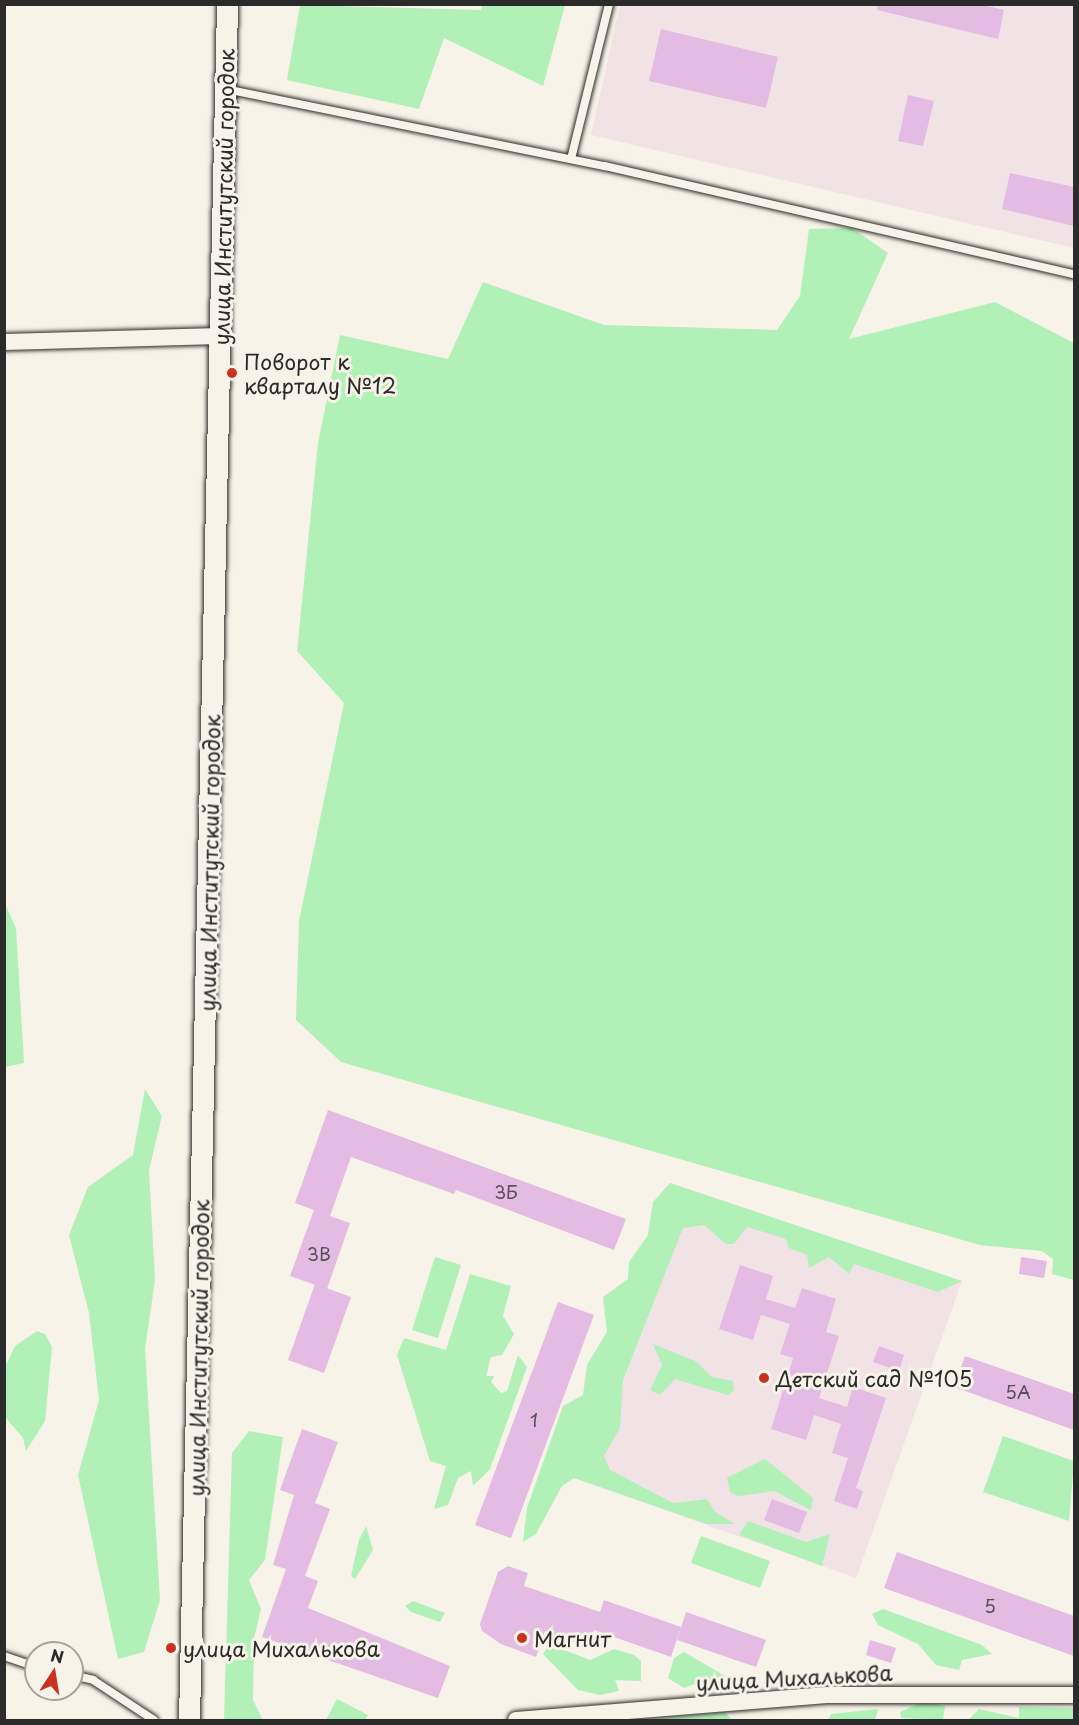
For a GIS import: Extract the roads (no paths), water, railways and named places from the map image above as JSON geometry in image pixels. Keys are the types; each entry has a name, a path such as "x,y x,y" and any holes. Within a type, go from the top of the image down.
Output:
{"street":[{"name":"улица Институтский городок","path":"189,1720 227,4"},
{"path":"4,342 220,336"},
{"name":"улица Михалькова","path":"516,1720 830,1695 1074,1695"}],"lane":[{"path":"571,159 609,4"},
{"path":"225,89 571,159 1074,274"},
{"path":"4,1656 24,1663"},
{"path":"84,1678 93,1680 154,1720"}],"place":[{"name":"Поворот к кварталу №12","path":"232,373"},
{"name":"Детский сад №105","path":"764,1378"},
{"name":"Магнит","path":"522,1638"},
{"name":"улица Михалькова","path":"171,1648"}]}
